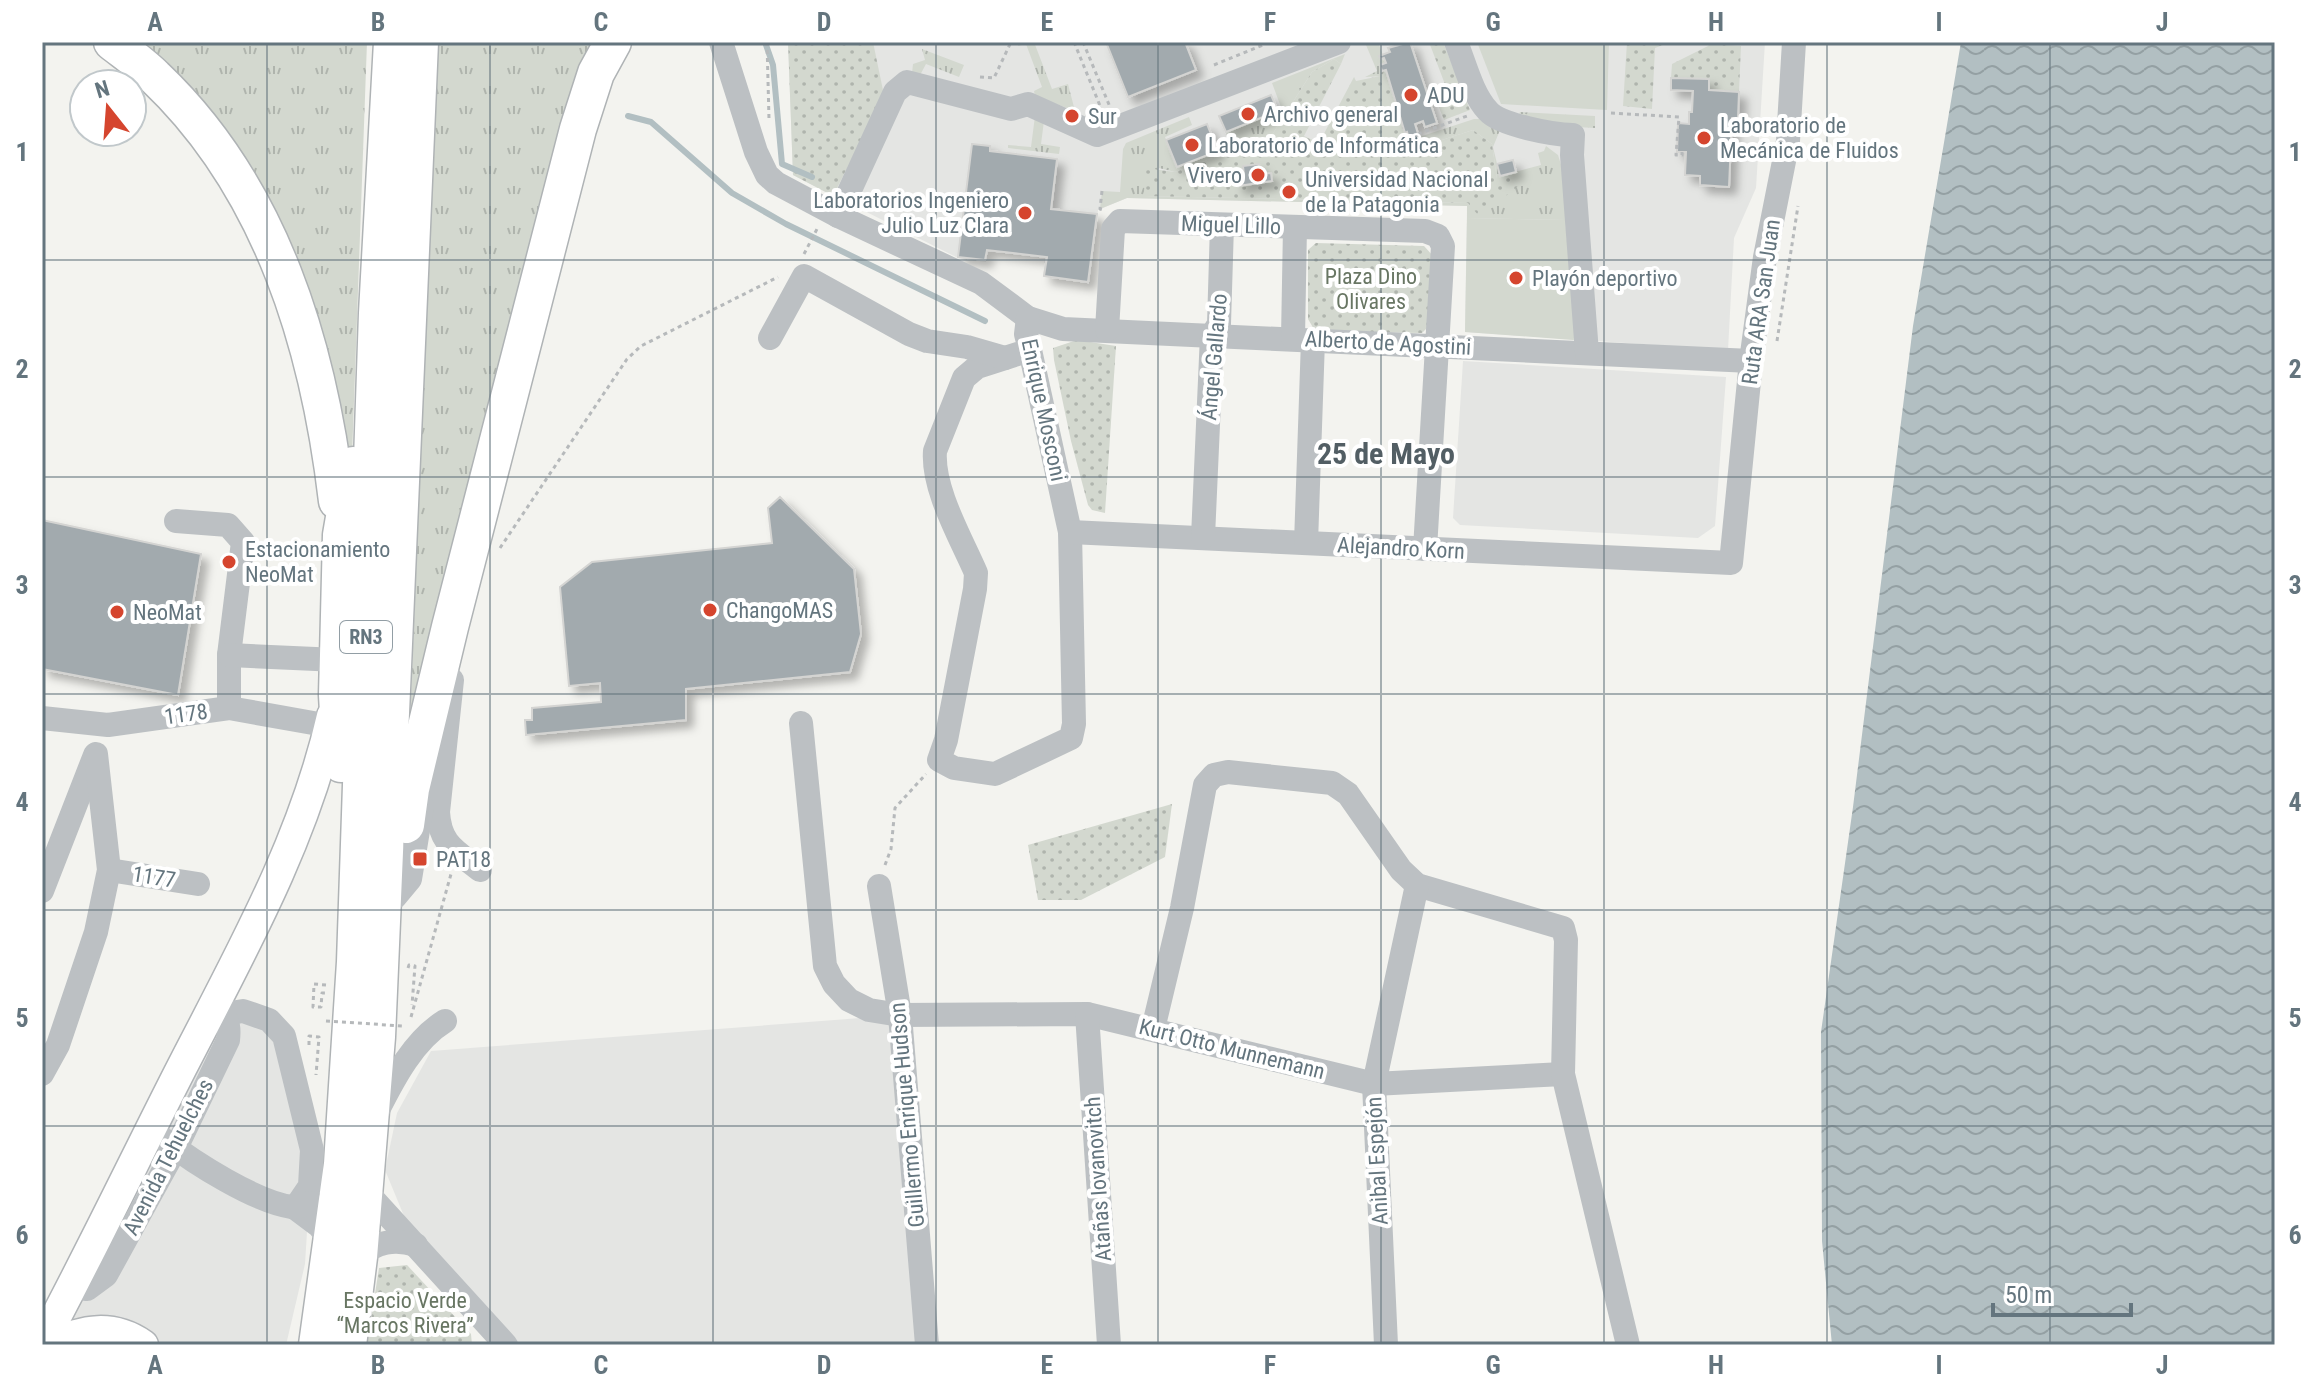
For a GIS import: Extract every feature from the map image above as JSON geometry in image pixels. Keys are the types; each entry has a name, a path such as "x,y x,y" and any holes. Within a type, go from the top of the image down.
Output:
{"highway":[{"path":"112,42 155,77 203,130 275,252 301,317 313,358 328,434 341,535"},
{"name":"RN3","path":"348,1345 346,1251 352,1189 355,962 377,313 392,42"},
{"name":"RN3","path":"352,1189 390,1032 420,42"},
{"path":"390,1032 395,897 411,789 578,129 596,73 613,42"},
{"path":"355,962 335,694 341,535 377,313"},
{"name":"RN3","path":"317,1345 346,1251"}],"main road":[{"name":"Avenida Tehuelches","path":"42,1343 151,1129 218,1010 307,807 335,694"},
{"path":"70,1292 137,1341"},
{"path":"51,1345 69,1336 93,1330 114,1331 137,1341"}],"street":[{"name":"Enrique Mosconi","path":"704,42 724,54 756,152 767,175 829,220 981,283 1028,318 1026,334 1070,532 1074,724 1071,738 995,774 954,768 943,750"},
{"path":"829,220 895,92 907,82 1011,109 1028,104 1097,135 1339,42"},
{"path":"1456,42 1480,99 1492,115 1552,135 1573,135 1587,353"},
{"name":"Ruta ARA San Juan","path":"1731,563 1751,361 1765,257 1788,141 1794,42"},
{"path":"1107,219 1107,330"},
{"name":"Miguel Lillo","path":"1107,219 1425,231 1438,236 1443,246 1439,346"},
{"name":"Ángel Gallardo","path":"1203,537 1212,335 1219,324 1222,225"},
{"path":"1295,227 1303,339 1306,543"},
{"path":"770,338 796,270 909,334 927,341 1005,358"},
{"name":"Alberto de Agostini","path":"1028,318 1063,329 1751,361"},
{"path":"1425,549 1439,346"},
{"path":"943,750 976,573 938,482 935,451 964,378 977,367 1030,350"},
{"path":"176,521 228,525 243,542 229,655 229,708"},
{"name":"Alejandro Korn","path":"1070,532 1731,563"},
{"path":"462,579 438,812 439,830 448,846 480,870"},
{"path":"229,655 335,694"},
{"name":"1178","path":"42,718 108,725 335,694"},
{"name":"Kurt Otto Munnemann","path":"801,723 825,966 834,984 849,1000 869,1010 900,1015 1087,1014 1374,1084 1563,1074"},
{"path":"42,891 49,849 108,725"},
{"path":"42,1074 58,1045 96,932 109,870 96,754"},
{"path":"1153,1029 1182,908 1205,785 1214,775 1228,772 1332,783 1348,794 1401,870 1417,885 1563,928 1566,940 1563,1074 1628,1345"},
{"name":"1177","path":"109,870 198,884"},
{"name":"Anibal Espejón","path":"1386,1345 1374,1084 1417,885"},
{"name":"Guillermo Enrique Hudson","path":"879,886 900,1015 927,1345"},
{"path":"218,1010 243,1011 269,1020 284,1036 312,1150 310,1186 295,1208"},
{"name":"Avenida Tehuelches","path":"70,1292 87,1289 106,1275 176,1148 228,1040 230,1025 218,1010"},
{"name":"Atañas Iovanovitch","path":"1087,1014 1109,1345"},
{"path":"369,1127 393,1079 430,1030 445,1021"},
{"path":"151,1129 221,1177 273,1202 295,1208 346,1251 383,1242 416,1245"},
{"path":"295,1208 352,1189 416,1245 506,1345"}],"path":[{"path":"767,42 769,124"},
{"path":"967,97 971,76 994,78 1011,42"},
{"path":"1083,42 1113,114"},
{"path":"1214,65 1270,42"},
{"path":"1418,134 1476,112"},
{"path":"1611,113 1679,117 1676,155 1682,155 1682,152"},
{"path":"1102,191 1107,219"},
{"path":"1776,345 1799,202"},
{"path":"499,549 627,359 641,346 796,270 829,220"},
{"path":"879,886 891,849 895,808 943,750"},
{"path":"407,980 409,965 415,966 411,1017"},
{"path":"326,1021 390,1032"}],"shaded area":[{"name":"Universidad Nacional de la Patagonia","path":"788,42 1765,42 1756,188 1734,238 1728,350 1465,332 1467,206 1127,198 1098,210 1089,283 1043,277 1045,258 988,251 986,262 958,258 793,175"},
{"path":"1463,361 1726,377 1715,526 1698,538 1460,525 1453,518"},
{"path":"213,1006 269,1020 312,1150 305,1264 286,1345 42,1345"},
{"path":"900,1015 927,1345 506,1345 416,1245 385,1170 397,1113 431,1051"}],"green space":[{"path":"124,42 367,42 351,484 288,278 148,77 148,68 142,68"},
{"path":"437,42 599,42 408,773"},
{"path":"788,42 873,42 884,95 833,196 793,175"},
{"path":"1019,42 1034,42 1052,89 1068,84 1075,111 1035,96 1034,91 1042,87 1026,44 1018,46"},
{"path":"1378,42 1383,55 1380,56 1386,63 1380,65 1382,71 1386,70 1410,140 1474,119 1483,119 1500,130 1493,147 1500,176 1541,165 1538,153 1544,151 1546,146 1558,155 1562,168 1577,340 1573,340 1576,333 1565,220 1467,218 1467,206 1127,198 1100,209 1102,191 1120,192 1126,143 1189,117 1192,125 1165,137 1177,167 1230,146 1226,132 1281,107 1272,83 1345,54 1341,64 1334,59 1312,72 1261,152 1229,152 1175,172 1159,168 1144,196 1469,203 1479,215 1497,179 1492,144 1473,130 1420,147 1407,145 1385,76 1365,77 1377,71 1366,45"},
{"path":"1429,42 1443,42 1470,110 1444,120 1433,92 1446,87"},
{"path":"1477,42 1609,42 1607,110 1501,104"},
{"path":"1627,42 1671,42 1655,48 1652,109 1623,106"},
{"path":"1712,44 1741,46 1739,92 1709,90 1709,79 1671,78 1672,64"},
{"path":"922,49 964,65 959,77 926,64 919,77 912,73 913,64 925,60"},
{"path":"1334,59 1341,64 1304,136 1319,143 1354,77 1356,81 1385,75 1408,145 1420,147 1473,130 1492,144 1497,179 1518,174 1520,185 1479,216 1468,203 1144,196 1145,168 1175,172 1229,152 1261,152 1312,72"},
{"path":"1520,112 1595,116 1595,128 1557,126 1518,117"},
{"path":"1035,116 1044,121 1041,144 1060,147 1059,154 1008,148 1008,145 1031,147"},
{"name":"Playón deportivo","path":"1467,218 1565,220 1576,333 1573,340 1465,332"},
{"name":"Plaza Dino Olivares","path":"1316,243 1424,246 1434,257 1430,325 1422,333 1315,331 1308,319 1308,250"},
{"path":"1077,340 1116,346 1105,513 1092,510 1088,505 1054,360 1053,348"},
{"path":"1172,804 1165,857 1081,900 1038,900 1028,845"},
{"name":"Espacio Verde “Marcos Rivera”","path":"407,1265 471,1334 472,1345 367,1345 379,1268"}],"water":[{"path":"1961,42 2275,42 2275,1345 1832,1345 1822,1241 1821,1032 1853,807 1913,326"}],"building":[{"path":"1106,42 1185,42 1196,70 1128,97"},
{"name":"ADU","path":"1410,42 1437,123 1425,127 1423,121 1415,124 1419,137 1410,141 1386,70 1382,71 1380,65 1386,63 1379,56 1390,52 1388,48"},
{"name":"Laboratorio de Mecánica de Fluidos","path":"1671,78 1709,79 1709,90 1739,92 1738,118 1732,118 1729,187 1700,185 1700,176 1685,175 1686,152 1677,152 1678,123 1689,124 1693,91 1671,90"},
{"name":"Archivo general","path":"1271,95 1278,111 1226,132 1219,116"},
{"name":"Laboratorio de Informática","path":"1207,124 1218,151 1177,167 1166,140"},
{"name":"Laboratorios Ingeniero Julio Luz Clara","path":"972,144 990,146 990,151 1057,159 1051,209 1097,214 1088,282 1044,276 1047,257 987,250 985,260 958,257"},
{"path":"1513,160 1516,172 1500,176 1497,164"},
{"name":"Vivero","path":"1259,164 1261,174 1271,173 1272,181 1238,186 1236,176 1244,175 1243,166"},
{"name":"ChangoMAS","path":"780,497 854,569 861,634 850,672 686,689 686,720 526,735 525,720 532,720 532,708 601,702 600,683 569,686 560,587 592,562 772,543 768,508"},
{"name":"NeoMat","path":"42,520 201,554 178,695 42,669"}],"waterway":[{"path":"765,42 773,65 782,164 812,177"},
{"path":"628,116 651,122 732,193 786,224 985,321"}],"place":[{"name":"ADU","path":"1411,95"},
{"name":"Archivo general","path":"1248,114"},
{"name":"Sur","path":"1072,116"},
{"name":"Laboratorio de Mecánica de Fluidos","path":"1704,138"},
{"name":"Laboratorio de Informática","path":"1192,145"},
{"name":"Vivero","path":"1258,175"},
{"name":"Universidad Nacional de la Patagonia","path":"1289,192"},
{"name":"Laboratorios Ingeniero Julio Luz Clara","path":"1025,213"},
{"name":"Playón deportivo","path":"1516,278"},
{"name":"Estacionamiento NeoMat","path":"229,562"},
{"name":"ChangoMAS","path":"710,610"},
{"name":"NeoMat","path":"117,612"},
{"name":"PAT18","path":"420,859"}],"district":[{"name":"25 de Mayo","path":"1386,453"}]}
